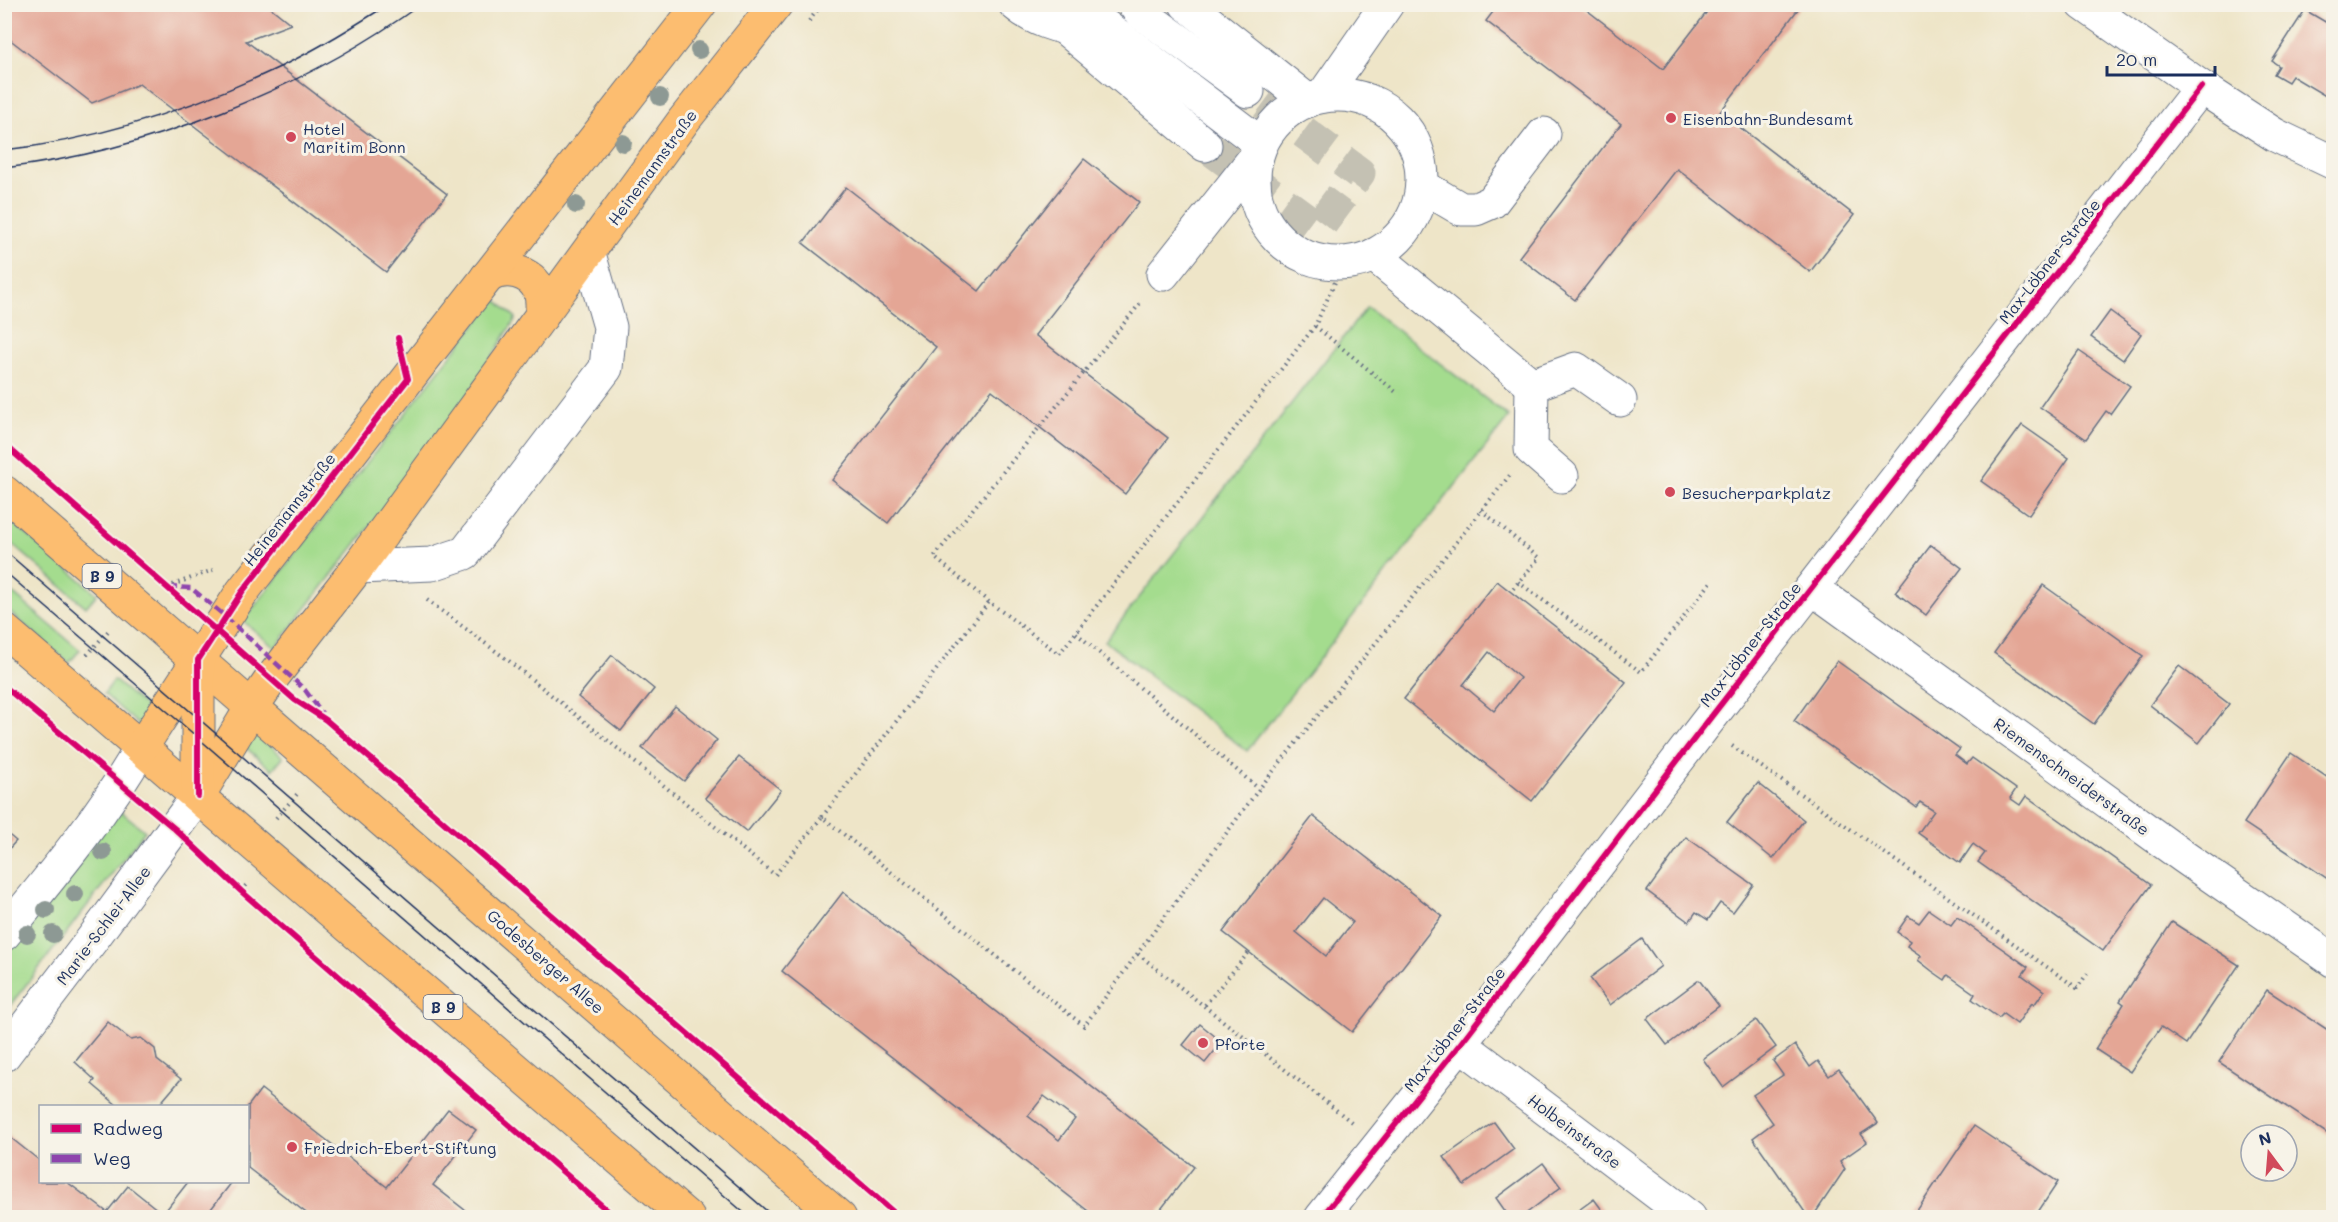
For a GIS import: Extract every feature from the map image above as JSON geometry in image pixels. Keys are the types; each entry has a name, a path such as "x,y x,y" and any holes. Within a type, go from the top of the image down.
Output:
{"main road":[{"name":"Heinemannstraße","path":"198,660 242,592 700,4"},
{"name":"Heinemannstraße","path":"252,707 589,254 684,120 776,4"},
{"path":"487,277 495,272 513,271 533,281 540,290 542,316"},
{"name":"Godesberger Allee","path":"4,492 840,1218"},
{"name":"B 9","path":"4,630 688,1218"},
{"path":"141,748 198,660"},
{"path":"198,660 198,796"},
{"path":"198,796 252,707"}],"street":[{"path":"1015,4 1022,10 1068,13 1205,145"},
{"path":"1036,4 1068,13 1116,33 1259,150"},
{"path":"1134,4 1140,12 1248,91"},
{"path":"1186,4 1315,98 1351,96 1388,112 1402,125 1414,145 1422,171 1422,186 1417,208 1403,233 1388,247 1359,259 1319,262 1300,255 1280,241 1268,228 1255,197 1253,177 1259,150"},
{"path":"1163,274 1259,150 1270,129 1283,116 1315,98 1386,4"},
{"path":"2083,4 2201,87 2275,135 2334,163"},
{"name":"Max-Löbner-Straße","path":"1321,1218 1460,1044 2201,87"},
{"path":"1422,186 1461,209 1476,209 1492,202 1544,134"},
{"path":"358,567 432,564 465,553 606,368 610,327 589,254"},
{"path":"1359,259 1532,385"},
{"path":"1532,385 1576,369 1620,400"},
{"path":"1532,385 1531,449 1562,476"},
{"name":"Riemenschneiderstraße","path":"1812,588 2184,857 2334,961"},
{"path":"4,934 81,839 122,783 141,748"},
{"name":"Marie-Schlei-Allee","path":"5,1053 198,796"},
{"name":"Holbeinstraße","path":"1460,1044 1690,1218"}],"path":[{"path":"1163,274 934,557 989,602 1059,654 1315,327 1359,259"},
{"path":"1315,327 1396,392"},
{"path":"822,817 1084,1026 1259,789 1531,449"},
{"path":"1481,510 1539,558 1511,591"},
{"path":"1518,582 1641,672 1711,582"},
{"path":"167,587 175,594"},
{"path":"83,697 99,679 80,662 117,622 102,609 118,590"},
{"path":"427,599 509,661 775,875 989,602"},
{"path":"1076,633 1259,789"},
{"path":"1704,726 2077,988 2090,970"},
{"path":"241,891 285,839 269,825 304,786 287,770 304,752"},
{"path":"1204,1005 1249,952"},
{"path":"1138,954 1381,1145"},
{"path":"436,1150 444,1140"}],"green space":[{"path":"495,299 516,318 455,417 275,648 243,621"},
{"path":"1367,307 1509,417 1247,751 1105,641"},
{"path":"4,515 97,594 86,607 5,538"},
{"path":"4,586 80,650 69,663 5,608"},
{"path":"114,680 146,707 142,728 104,694"},
{"path":"255,731 283,757 272,770 245,747"},
{"path":"118,809 145,831 5,1012 5,955"}],"building":[{"name":"Hotel Maritim Bonn","path":"4,4 266,4 291,24 246,41 447,194 386,272 139,84 92,103 4,35"},
{"path":"1499,4 1579,4 1663,69 1713,4 1802,4 1720,112 1854,215 1810,272 1677,169 1575,300 1519,257 1621,124 1486,21"},
{"path":"2305,10 2334,27 2334,101 2292,76 2288,82 2274,74 2279,66 2272,61"},
{"path":"1084,159 1139,202 1035,335 1168,438 1125,494 992,390 888,523 832,480 936,347 803,243 846,187 979,291"},
{"path":"2110,311 2141,334 2123,360 2091,337"},
{"path":"2079,351 2130,386 2110,414 2106,411 2086,439 2040,407"},
{"path":"2022,425 2069,458 2029,515 1981,481"},
{"path":"1931,545 1962,568 1926,615 1895,592"},
{"path":"1497,581 1626,682 1532,801 1404,699","holes":["1489,652 1520,678 1494,711 1463,685"]},
{"path":"2043,585 2143,656 2094,724 1994,653"},
{"path":"612,655 654,689 621,731 578,697"},
{"path":"1837,661 1960,749 1955,755 1967,764 1972,758 2016,789 2010,798 2020,805 2026,796 2151,885 2103,951 1978,862 1985,853 1973,844 1960,863 1918,833 1934,811 1920,802 1916,807 1794,721"},
{"path":"2179,666 2229,704 2199,743 2150,705"},
{"path":"675,706 717,740 684,781 642,748"},
{"path":"2291,753 2334,782 2334,883 2244,823"},
{"path":"739,757 781,790 747,832 705,798"},
{"path":"1758,783 1804,820 1773,859 1727,822"},
{"path":"1313,816 1442,916 1352,1032 1223,932","holes":["1323,898 1353,922 1326,956 1296,932"]},
{"path":"4,831 16,841 4,854"},
{"path":"1686,837 1753,885 1733,912 1720,903 1708,920 1696,912 1689,922 1647,891"},
{"path":"843,892 1194,1167 1154,1218 1097,1218 782,971","holes":["1044,1096 1075,1119 1059,1140 1028,1116"]},
{"path":"1929,910 1951,925 1957,917 2028,967 2022,975 2044,991 2017,1024 2003,1014 1999,1018 1986,1009 1972,999 1975,994 1948,975 1945,980 1932,971 1918,960 1921,956 1907,946 1910,941 1897,932 1908,916 1919,923"},
{"path":"2172,922 2239,965 2186,1044 2161,1027 2130,1072 2095,1049 2124,1004 2120,1001"},
{"path":"1642,939 1661,966 1610,1005 1590,978"},
{"path":"1699,980 1719,1006 1667,1045 1647,1019"},
{"path":"2267,990 2334,1034 2334,1138 2219,1062"},
{"path":"1756,1020 1776,1047 1723,1087 1703,1059"},
{"path":"108,1022 131,1040 141,1038 155,1049 157,1060 181,1079 159,1105 117,1105 92,1084 95,1080 75,1062"},
{"name":"Pforte","path":"1200,1024 1222,1042 1205,1063 1183,1045"},
{"path":"1795,1045 1810,1067 1818,1061 1829,1076 1839,1069 1878,1123 1861,1134 1867,1142 1840,1161 1845,1169 1812,1218 1809,1218 1753,1138 1773,1123 1753,1095 1783,1075 1773,1061"},
{"name":"Friedrich-Ebert-Stiftung","path":"261,1089 387,1187 448,1109 476,1130 433,1185 475,1218 309,1218 310,1216 249,1169 249,1105"},
{"path":"1494,1122 1514,1149 1464,1185 1444,1157"},
{"path":"1974,1126 2058,1182 2034,1218 1912,1218"},
{"path":"6,1134 39,1160 39,1183 68,1183 107,1212 128,1186 163,1214 187,1183 231,1183 204,1218 4,1218"},
{"path":"1543,1163 1561,1187 1520,1218 1510,1218 1496,1198"},
{"path":"1594,1199 1608,1218 1569,1218 1576,1212"}],"tunnel":[{"path":"1205,145 1318,228 1359,173 1248,91"}],"tram line":[{"path":"4,150 112,130 216,95 282,66 389,4"},
{"path":"4,168 58,160 113,147 223,112 327,63 376,35 421,4"},
{"path":"4,550 775,1218"},
{"path":"4,571 750,1218"}],"marked path":[{"path":"168,587 191,588 305,690 322,713"}],"cycle path":[{"path":"1321,1218 1460,1044 2201,87"},
{"path":"198,796 198,660 242,592 408,379 398,338"},
{"path":"4,444 295,700 326,720 900,1218"},
{"path":"4,686 175,829 241,891 616,1218"}],"place":[{"name":"Eisenbahn-Bundesamt","path":"1671,118"},
{"name":"Hotel Maritim Bonn","path":"291,137"},
{"name":"Besucherparkplatz","path":"1670,492"},
{"name":"Pforte","path":"1203,1043"},
{"name":"Friedrich-Ebert-Stiftung","path":"292,1147"}]}
